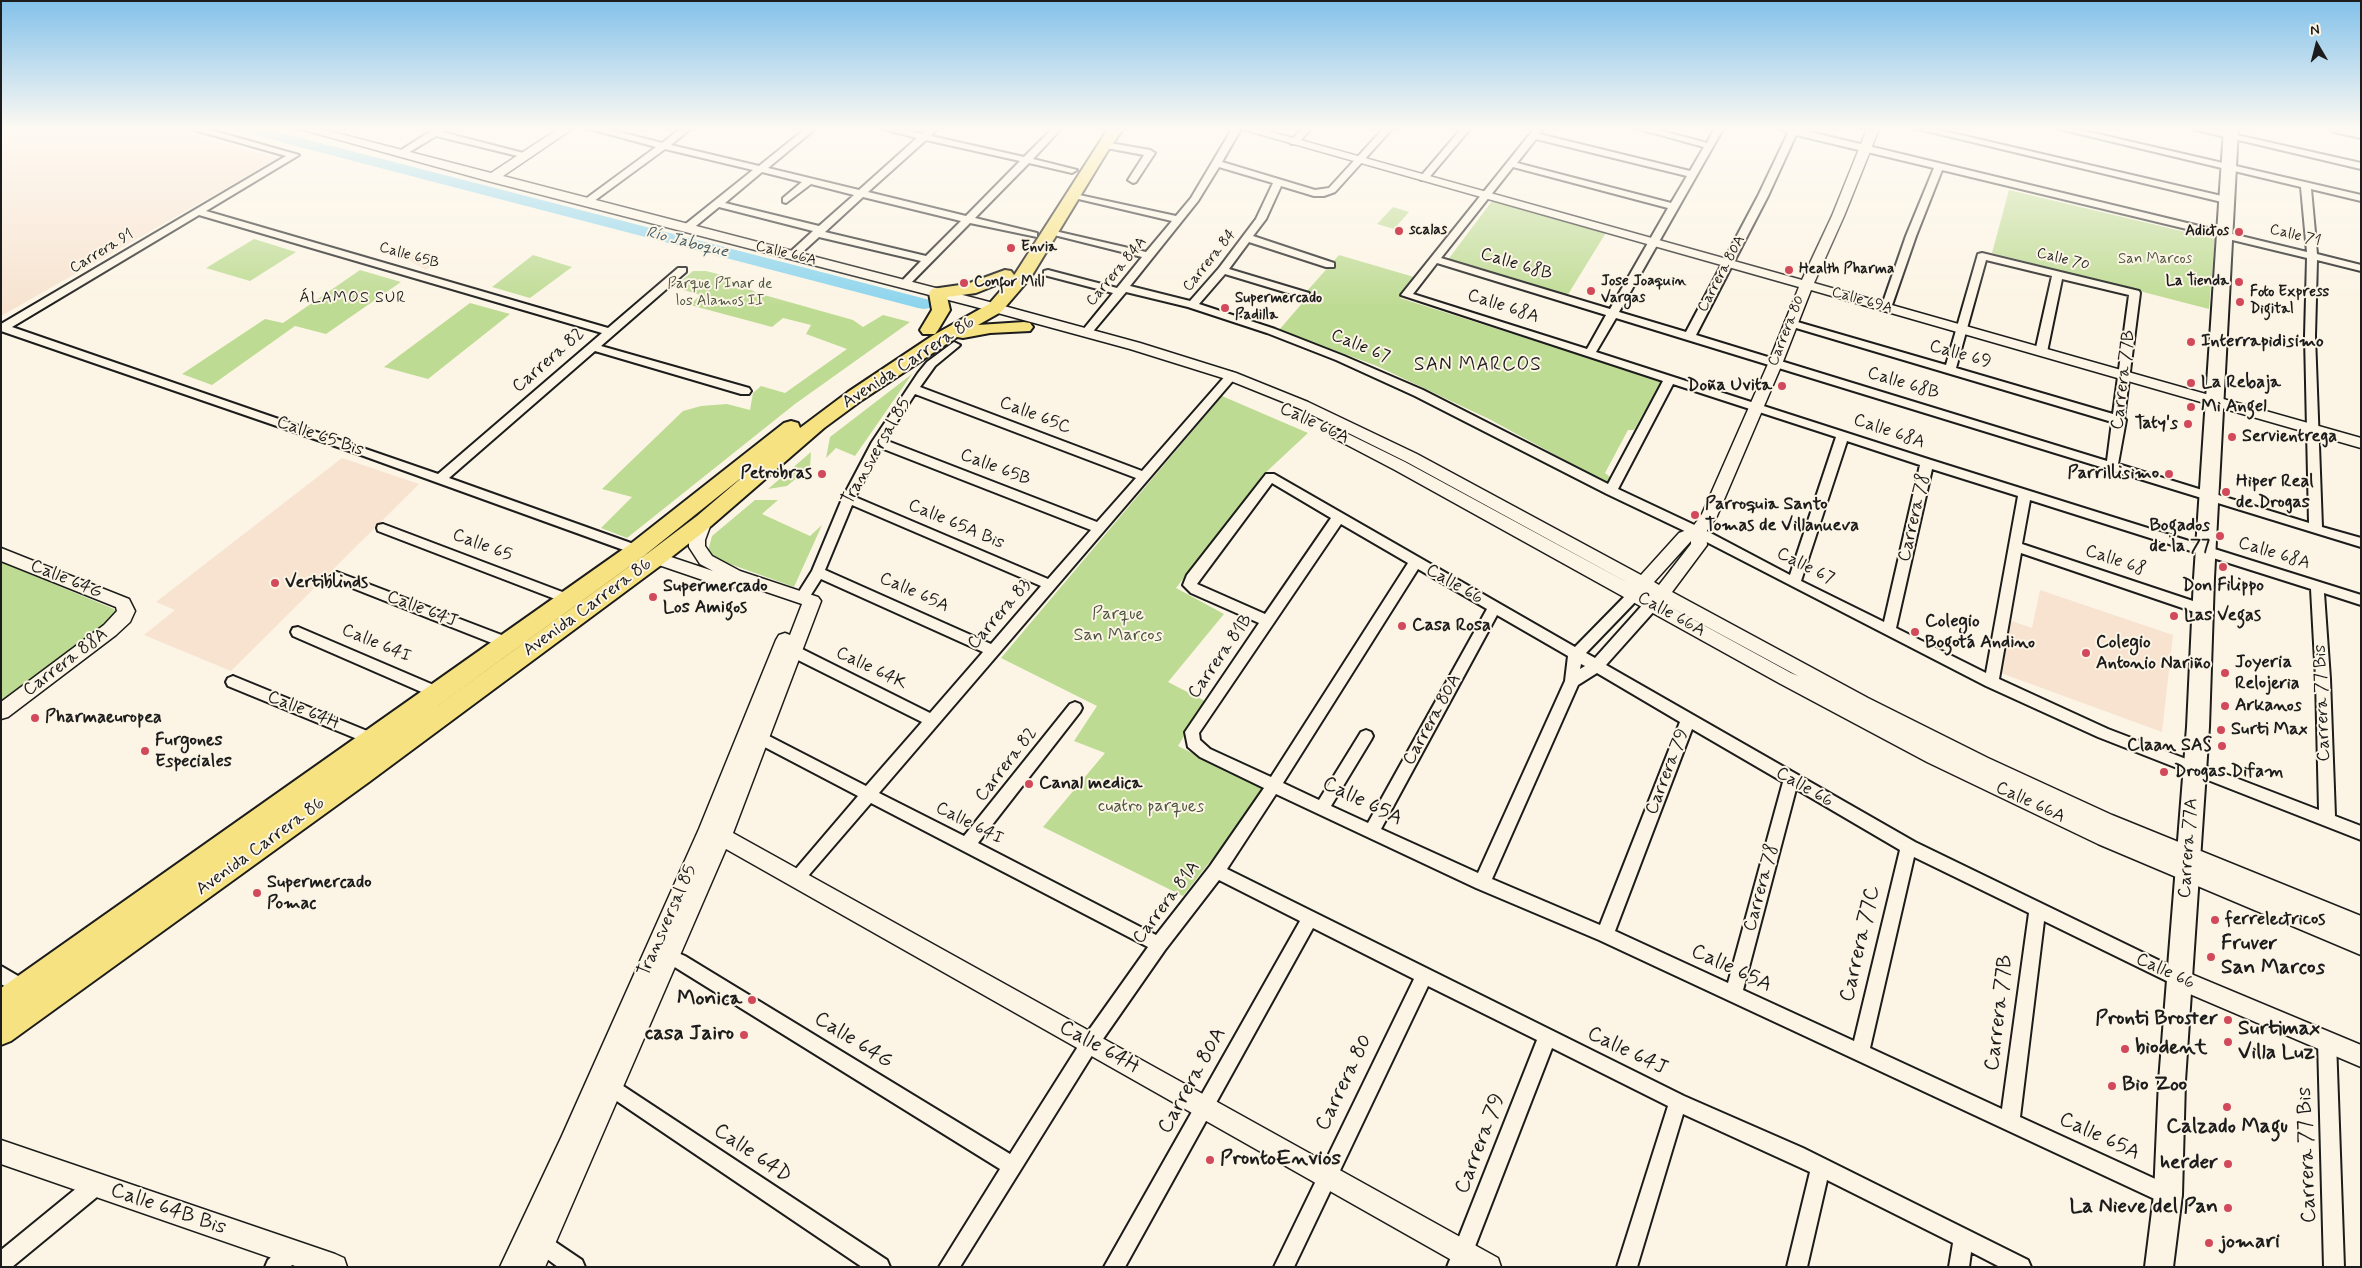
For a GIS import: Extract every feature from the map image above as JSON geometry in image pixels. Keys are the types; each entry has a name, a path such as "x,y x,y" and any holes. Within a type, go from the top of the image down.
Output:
{"main road":[{"name":"Avenida Carrera 86","path":"1011,280 1033,235 1061,188"},
{"name":"Avenida Carrera 86","path":"1,1005 568,599 704,521 817,424 875,382 987,308 1050,231 1076,188"},
{"name":"Carrera 77A","path":"2159,1267 2168,1195 2179,979 2195,768 2226,188"},
{"path":"1011,280 1020,308 1030,324 982,329 940,338 941,310 938,293 970,289 1011,280"},
{"name":"Avenida Carrera 86","path":"1,1030 222,875 646,554 850,381 940,338"}],"street":[{"name":"Carrera 91","path":"2,328 239,188"},
{"name":"Calle 66A","path":"532,188 938,293 1154,363 1227,380"},
{"path":"587,202 606,188"},
{"path":"687,228 737,188"},
{"path":"786,200 800,188"},
{"path":"838,188 1033,235"},
{"path":"793,255 867,188"},
{"path":"904,284 997,188"},
{"name":"Carrera 84A","path":"1086,333 1179,220 1202,188"},
{"name":"Carrera 84","path":"1192,305 1248,238 1261,219 1275,188"},
{"path":"1298,188 1314,193 1324,193 1334,188"},
{"name":"Calle 69A","path":"1460,188 2361,443"},
{"path":"1406,295 1493,188"},
{"path":"1603,188 1674,207"},
{"path":"1590,354 1685,188"},
{"name":"Carrera 80A","path":"1689,338 1766,188"},
{"name":"Carrera 80","path":"1574,655 1639,590 1685,537 1698,532 1709,516 1849,188"},
{"path":"1886,308 1930,188"},
{"name":"Calle 71","path":"2032,188 2361,268"},
{"path":"2175,188 2226,200"},
{"path":"2306,188 2312,256 2310,336 2316,529"},
{"path":"2316,188 2361,198"},
{"path":"1073,194 1179,220"},
{"path":"718,204 928,259"},
{"name":"Calle 65B","path":"198,212 611,332"},
{"path":"1050,231 1150,256"},
{"path":"1248,238 1330,265"},
{"name":"Calle 70","path":"1962,330 1982,256 2135,294"},
{"name":"Calle 68B","path":"1435,260 2361,543"},
{"name":"Carrera 82","path":"440,479 682,270"},
{"path":"1223,270 1305,295"},
{"name":"Calle 67","path":"1048,273 1192,305 1271,331 1340,358 1419,393 1611,491 1698,532 1794,583 1991,682 2104,733 2361,833"},
{"path":"2041,352 2058,274"},
{"name":"Carrera 77B","path":"2112,467 2120,420 2135,294"},
{"name":"Calle 68A","path":"1406,295 2361,600"},
{"path":"549,326 561,317"},
{"name":"Calle 69","path":"1790,323 2120,420"},
{"name":"Calle 66A","path":"1030,324 1086,333 1227,380 1361,446 1964,755 2188,864 2361,945"},
{"name":"Calle 65 Bis","path":"2,328 440,479 646,554 805,604"},
{"path":"1950,370 1962,330"},
{"name":"Transversal 85","path":"512,1267 669,958 805,604 848,499 878,442 912,389 931,364 940,338"},
{"path":"593,347 745,391"},
{"path":"1611,491 1670,379"},
{"name":"Carrera 83","path":"796,878 1227,380"},
{"name":"Calle 65C","path":"912,389 1144,476"},
{"path":"1794,583 1843,435"},
{"name":"Calle 65B","path":"878,442 1099,528"},
{"name":"Carrera 78","path":"1889,630 1928,463"},
{"name":"Calle 66","path":"1268,622 1196,590 1190,585 1192,578 1270,477 1908,847 2037,912 2179,979 2361,1056"},
{"path":"1991,682 2024,493"},
{"name":"Calle 65A Bis","path":"848,499 1050,585"},
{"name":"Carrera 81B","path":"1274,785 1205,753 1192,744 1192,732 1339,518"},
{"path":"704,521 698,534 697,547 706,560 720,569 805,604"},
{"name":"Calle 65","path":"383,528 568,599"},
{"name":"Carrera 80","path":"1572,681 1595,667 1657,599 1699,545 1698,532"},
{"name":"Calle 68","path":"2015,546 2203,610"},
{"name":"Calle 64G","path":"1,554 123,603 126,611"},
{"name":"Carrera 81A","path":"948,1267 1090,1043 1159,945 1216,871 1274,785 1414,562"},
{"name":"Calle 65A","path":"818,572 993,650"},
{"name":"Calle 64J","path":"337,577 507,643"},
{"name":"Carrera 77 Bis","path":"2317,586 2323,679 2326,820"},
{"name":"Transversal 85","path":"532,1267 605,1083 760,738 793,651 805,604"},
{"name":"Carrera 80A","path":"1371,832 1494,608"},
{"name":"Carrera 88A","path":"1,712 120,622 126,611"},
{"name":"Calle 64I","path":"298,632 438,693"},
{"name":"Calle 64K","path":"793,651 932,721"},
{"path":"1482,883 1572,681 1574,655"},
{"name":"Calle 64H","path":"233,682 372,740"},
{"name":"Carrera 82","path":"967,846 1075,708"},
{"name":"Carrera 79","path":"1605,935 1688,720"},
{"path":"1322,808 1366,736"},
{"name":"Calle 64I","path":"760,738 1159,945"},
{"name":"Carrera 78","path":"1733,995 1791,780"},
{"name":"Calle 65A","path":"1274,785 1482,883 1605,935 2168,1195"},
{"name":"Calle 64H","path":"716,833 1327,1175 1460,1259 1490,1267"},
{"name":"Carrera 77C","path":"1860,1052 1908,847"},
{"name":"Calle 66A","path":"2188,864 2361,926"},
{"name":"Calle 64J","path":"1216,871 1678,1102 1820,1168 2022,1267"},
{"name":"Carrera 77B","path":"2010,1121 2037,912"},
{"name":"Carrera 80A","path":"1114,1267 1310,918"},
{"name":"Calle 64G","path":"669,958 679,961 1012,1166"},
{"path":"1,974 24,989"},
{"name":"Carrera 80","path":"1284,1267 1424,976"},
{"name":"Carrera 79","path":"1460,1259 1547,1037"},
{"name":"Carrera 77 Bis","path":"2327,1041 2334,1267"},
{"name":"Calle 64D","path":"605,1083 880,1267"},
{"path":"1627,1267 1678,1102"},
{"name":"Calle 64B Bis","path":"1,1152 96,1185 283,1259 335,1267"},
{"path":"1797,1267 1820,1168"},
{"path":"1,1263 96,1185"},
{"path":"1959,1267 1963,1239"},
{"path":"542,1243 575,1267"}],"shaded area":[{"path":"1,188 226,188 1,316"},
{"path":"413,254 438,261 426,270 406,259"},
{"path":"342,458 419,484 231,671 144,635 175,610 156,602"},
{"name":"Colegio Antonio Nariño","path":"2040,590 2173,635 2162,732 1998,672 2009,620 2032,628"}],"green space":[{"name":"San Marcos","path":"2009,190 2215,239 2209,309 1992,253"},
{"path":"1492,201 1607,231 1567,296 1447,261"},
{"path":"1393,207 1409,212 1394,229 1377,224"},
{"path":"254,239 296,252 250,281 206,268"},
{"path":"533,255 572,267 530,298 492,287"},
{"path":"1339,255 1414,277 1400,298 1661,381 1634,430 1628,430 1605,473 1610,477 1607,483 1489,419 1377,366 1279,330 1311,293 1307,291"},
{"path":"360,270 401,282 326,334 295,326 212,385 182,374 265,319 283,323"},
{"name":"Parque PInar de los Alamos II","path":"693,271 706,271 726,276 757,293 853,320 863,327 883,315 910,322 795,404 627,538 601,528 632,497 602,489 683,411 701,406 727,404 750,410 753,393 761,386 785,393 847,349 806,334 811,325 783,318 772,327 690,305 700,295 674,287"},
{"path":"470,303 510,314 428,379 384,367"},
{"path":"912,374 855,456 836,448 826,458 830,437"},
{"path":"1222,396 1308,433 1263,475 1176,588 1224,614 1168,682 1205,701 1178,746 1266,790 1183,896 1043,827 1105,753 1074,741 1097,706 1001,658"},
{"path":"811,452 810,467 787,486 768,489"},
{"path":"755,500 778,500 762,514 810,536 822,525 794,587 716,559 708,551 712,536"},
{"path":"1,562 114,609 118,615 1,704"}],"waterway":[{"name":"Río Jaboque","path":"476,188 924,304"}],"place":[{"name":"scalas","path":"1399,231"},
{"name":"Adictos","path":"2239,232"},
{"name":"Envia","path":"1011,248"},
{"name":"Health Pharma","path":"1789,270"},
{"name":"La Tienda","path":"2239,282"},
{"name":"Confor Mill","path":"964,283"},
{"name":"Jose Joaquin Vargas","path":"1591,291"},
{"name":"Foto Express Digital","path":"2240,302"},
{"name":"Supermercado Padilla","path":"1225,308"},
{"name":"Interrapidisimo","path":"2191,342"},
{"name":"La Rebaja","path":"2191,383"},
{"name":"Doña Uvita","path":"1782,386"},
{"name":"Mi Angel","path":"2191,407"},
{"name":"Taty's","path":"2188,424"},
{"name":"Servientrega","path":"2232,437"},
{"name":"Petrobras","path":"822,474"},
{"name":"Parrillisimo","path":"2169,474"},
{"name":"Hiper Real de Drogas","path":"2226,492"},
{"name":"Parroquia Santo Tomas de Villanueva","path":"1695,515"},
{"name":"Bogados de la 77","path":"2220,536"},
{"name":"Don Filippo","path":"2223,567"},
{"name":"Vertiblinds","path":"275,583"},
{"name":"Supermercado Los Amigos","path":"653,597"},
{"name":"Las Vegas","path":"2174,616"},
{"name":"Casa Rosa","path":"1402,626"},
{"name":"Colegio Bogotá Andino","path":"1915,632"},
{"name":"Colegio Antonio Nariño","path":"2086,653"},
{"name":"Joyeria Relojeria","path":"2225,673"},
{"name":"Arkanos","path":"2225,706"},
{"name":"Pharmaeuropea","path":"35,718"},
{"name":"Surti Max","path":"2221,730"},
{"name":"Claan SAS","path":"2222,746"},
{"name":"Furgones Especiales","path":"145,751"},
{"name":"Drogas Difam","path":"2164,772"},
{"name":"Canal medica","path":"1029,784"},
{"name":"Supermercado Pomac","path":"257,893"},
{"name":"ferrelectricos","path":"2215,920"},
{"name":"Fruver San Marcos","path":"2211,957"},
{"name":"Monica","path":"752,1000"},
{"name":"Pronti Broster","path":"2228,1020"},
{"name":"casa Jairo","path":"744,1035"},
{"name":"Surtimax Villa Luz","path":"2228,1042"},
{"name":"biodent","path":"2125,1049"},
{"name":"Bio Zoo","path":"2112,1086"},
{"name":"Calzado Magu","path":"2227,1107"},
{"name":"ProntoEnvios","path":"1210,1160"},
{"name":"herder","path":"2228,1164"},
{"name":"La Nieve del Pan","path":"2228,1208"},
{"name":"jomari","path":"2209,1243"}],"district":[{"name":"ÁLAMOS SUR","path":"353,299"},
{"name":"SAN MARCOS","path":"1478,366"}],"park label":[{"name":"Parque San Marcos","path":"1118,625"},
{"name":"cuatro parques","path":"1151,807"}]}
